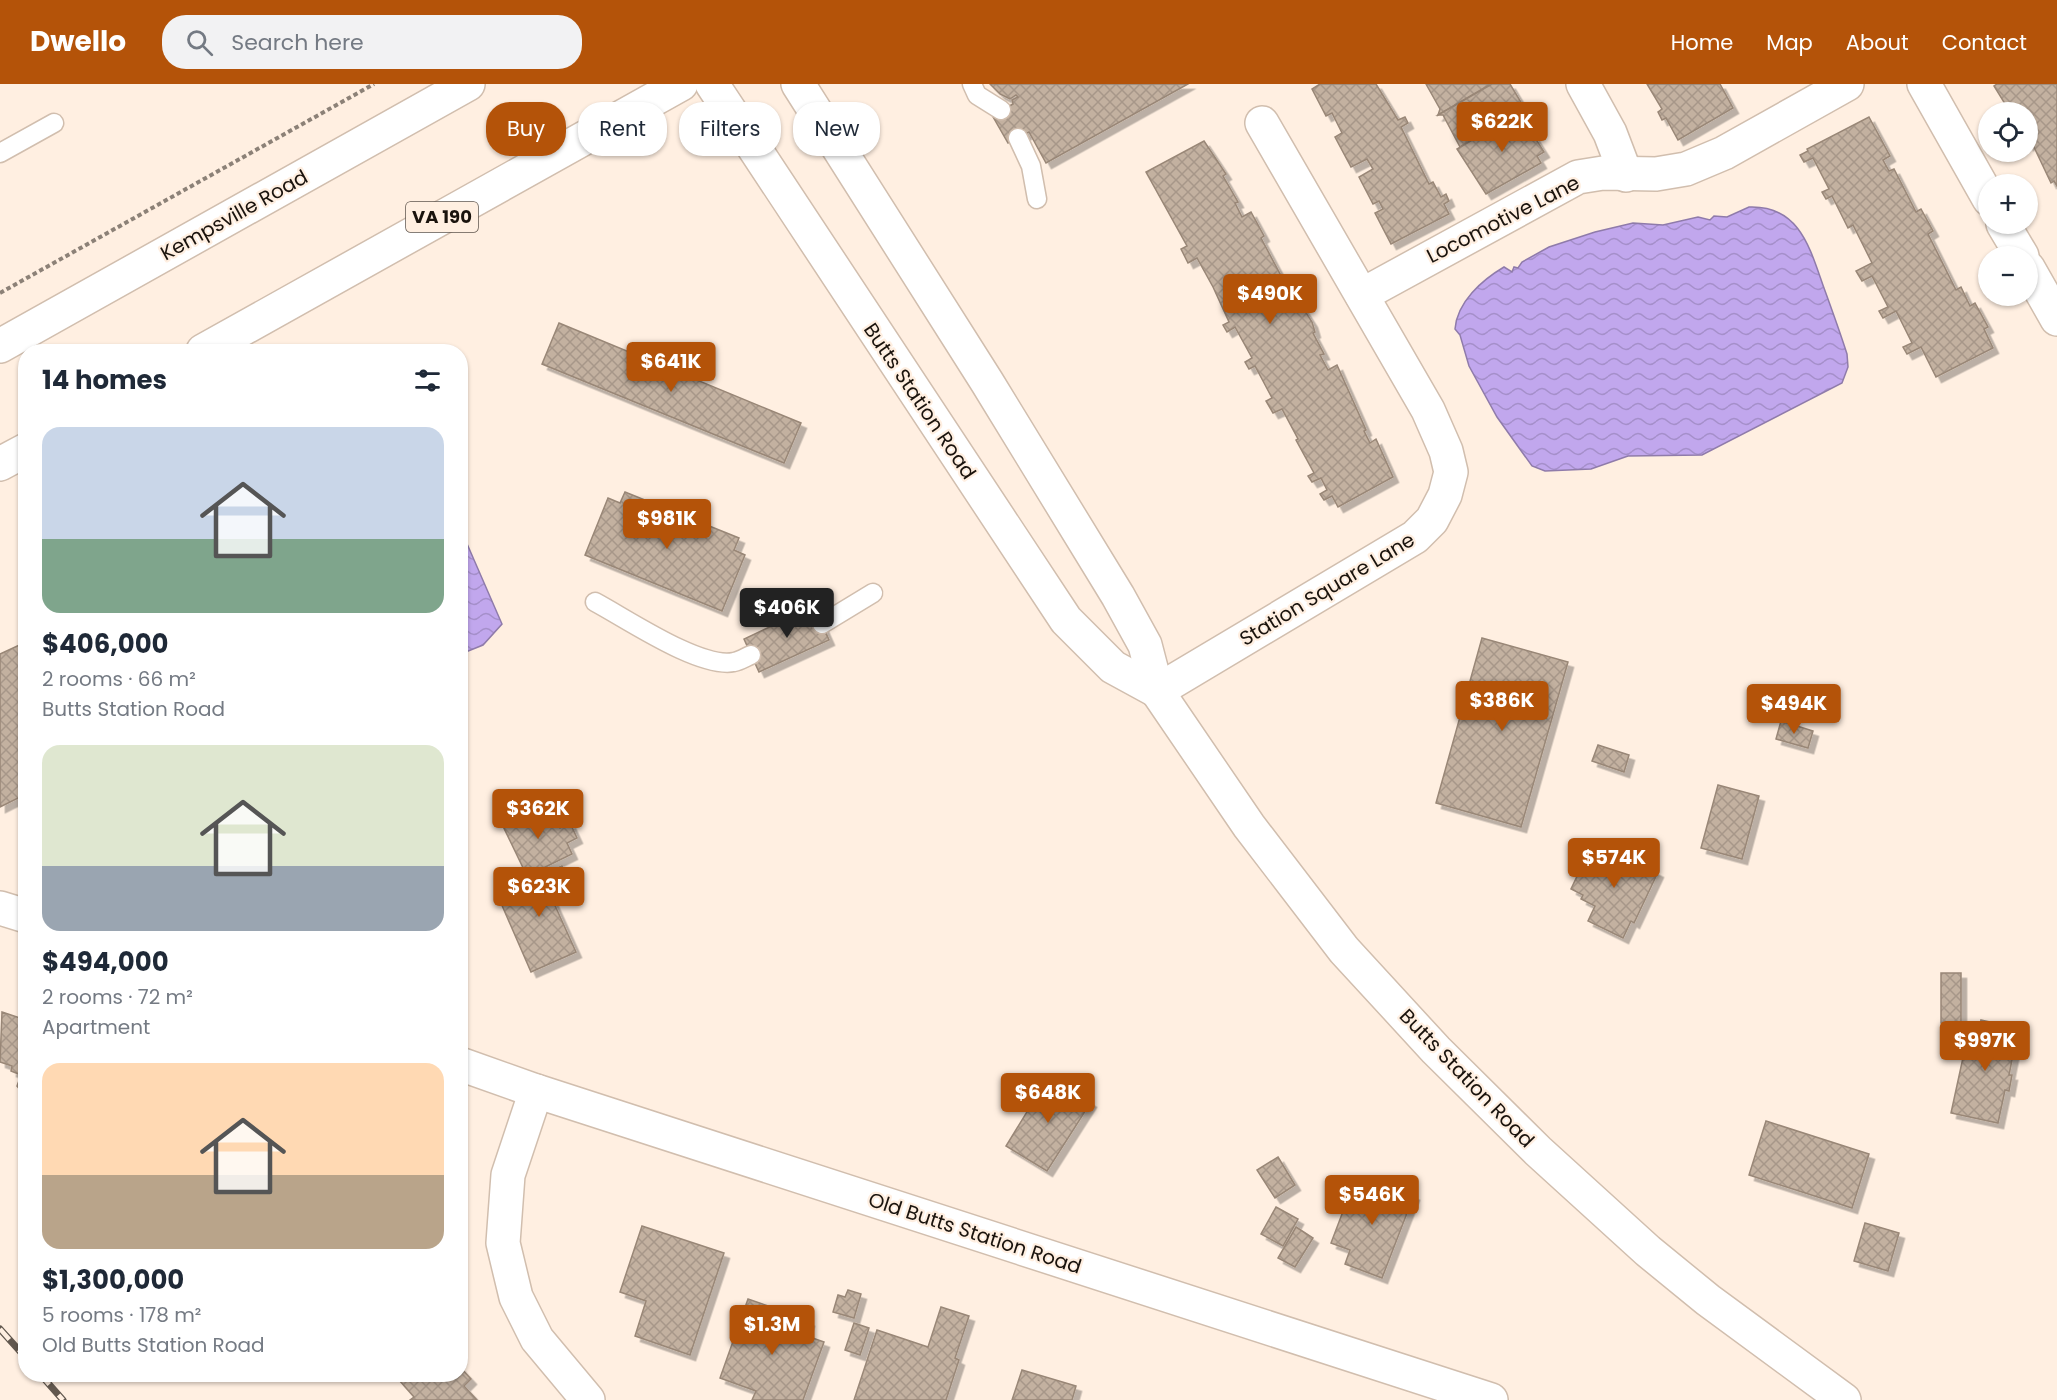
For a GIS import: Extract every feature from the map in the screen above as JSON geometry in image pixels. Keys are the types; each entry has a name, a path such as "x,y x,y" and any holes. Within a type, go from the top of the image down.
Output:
{"main road":[{"name":"Kempsville Road","path":"0,346 468,84"},
{"name":"VA 190","path":"216,344 681,84"},
{"name":"Butts Station Road","path":"712,84 1066,620 1113,667 1157,691"},
{"name":"Butts Station Road","path":"798,84 987,382 1118,596 1144,645 1157,691 1249,826 1344,950 1436,1050 1538,1151 1648,1251 1708,1300 1844,1400"},
{"path":"1583,84 1610,133 1626,175"},
{"name":"Locomotive Lane","path":"1362,295 1578,177 1603,173 1626,175 1686,170 1724,153 1847,84"},
{"path":"1924,84 1978,180"},
{"name":"Station Square Lane","path":"1157,691 1415,537 1426,528 1440,508 1451,472 1446,451 1428,410 1262,123"},
{"path":"2038,286 2057,319"},
{"path":"0,464 18,454"},
{"path":"0,908 18,914"},
{"name":"Old Butts Station Road","path":"468,1067 536,1091 1491,1400"},
{"path":"536,1091 508,1175 503,1243 516,1297 537,1339 588,1400"}],"lane":[{"path":"972,84 977,95 1001,110"},
{"path":"0,153 54,123"},
{"path":"1018,138 1031,166 1037,199"},
{"path":"822,624 873,593"},
{"path":"595,602 696,657 717,662 735,662 751,655"}],"path":[{"path":"0,293 374,84"}],"water":[{"path":"1749,207 1766,208 1780,213 1791,221 1808,245 1847,354 1848,367 1842,383 1702,455 1628,456 1591,469 1545,471 1532,466 1497,417 1469,366 1460,335 1455,329 1460,310 1472,293 1487,278 1504,267 1512,272 1514,267 1518,268 1522,262 1549,247 1595,232 1633,223 1663,225 1698,217 1710,220 1714,216 1727,217"},
{"path":"468,546 502,624 483,645 468,651"}],"building":[{"path":"990,84 1188,84 1046,163 1029,132 1008,143 992,115 1013,104 1012,100 1018,97 1016,95 1010,99 1000,94"},
{"path":"1320,84 1376,84 1398,120 1405,117 1408,123 1401,127 1429,184 1433,182 1441,197 1446,194 1449,201 1444,204 1449,214 1391,244 1375,213 1383,209 1379,201 1373,204 1359,177 1373,169 1367,159 1351,167 1335,137 1342,133 1332,113 1326,116 1312,89"},
{"path":"1426,84 1491,84 1438,115 1440,109"},
{"path":"1492,84 1510,84 1525,109 1460,147 1443,115 1438,115"},
{"path":"1647,84 1720,84 1733,108 1678,140 1666,118 1662,120 1658,112 1662,109"},
{"path":"1997,84 2057,84 2057,186 2054,181 2051,183 2038,156 2038,102 2004,102 1994,86"},
{"path":"1525,109 1530,118 1522,123 1531,138 1534,136 1544,152 1537,156 1541,163 1486,194 1457,149"},
{"path":"1869,117 1890,156 1883,160 1889,171 1894,169 1916,212 1921,209 1933,231 1928,234 1956,290 1961,287 1970,306 1975,303 1988,327 1984,329 1993,348 1936,377 1921,347 1907,354 1903,347 1912,343 1896,311 1883,318 1879,311 1888,307 1872,276 1862,281 1856,271 1872,263 1853,225 1848,228 1832,196 1826,199 1822,192 1829,189 1813,158 1804,162 1800,155 1808,151 1807,149"},
{"path":"1204,141 1226,174 1223,176 1238,202 1235,203 1242,217 1251,212 1264,236 1261,238 1288,289 1285,291 1288,297 1294,294 1312,322 1315,332 1313,333 1324,354 1320,355 1328,370 1337,365 1370,443 1376,439 1393,477 1338,507 1332,496 1324,500 1320,494 1327,490 1321,478 1312,482 1308,476 1314,473 1296,440 1298,439 1282,409 1273,413 1266,401 1272,398 1255,366 1249,369 1245,362 1252,358 1235,327 1227,332 1223,325 1229,322 1213,287 1197,258 1188,263 1181,249 1187,246 1146,172"},
{"path":"559,323 801,423 784,463 542,364"},
{"path":"625,492 739,538 734,550 745,555 722,611 585,555 608,498 620,503"},
{"path":"814,606 829,640 759,672 744,639"},
{"path":"1482,638 1568,662 1521,827 1436,803"},
{"path":"18,646 18,798 0,807 0,654"},
{"path":"1781,721 1813,731 1808,748 1776,739"},
{"path":"1598,745 1629,755 1624,772 1592,761"},
{"path":"1718,785 1759,796 1742,859 1701,848"},
{"path":"533,806 540,821 554,815 560,828 570,823 577,838 567,843 572,854 527,876 501,822"},
{"path":"1592,845 1603,851 1605,847 1658,872 1634,923 1631,921 1623,938 1588,921 1595,906 1581,899 1583,895 1571,889"},
{"path":"562,866 573,890 552,899 576,952 531,972 497,894"},
{"path":"1941,973 1961,973 1961,1023 1941,1023"},
{"path":"2,1012 18,1017 18,1074 11,1071 12,1066 0,1062"},
{"path":"1981,1020 2013,1027 2011,1039 2016,1040 2009,1075 2012,1075 2009,1091 2005,1090 1998,1123 1951,1113 1969,1030 1978,1032"},
{"path":"1049,1076 1091,1102 1047,1171 1006,1146"},
{"path":"1766,1121 1869,1154 1852,1208 1749,1175"},
{"path":"1278,1157 1295,1185 1275,1198 1257,1170"},
{"path":"1376,1180 1414,1195 1382,1278 1345,1264 1350,1250 1331,1243 1353,1185 1372,1192"},
{"path":"1276,1207 1298,1219 1283,1246 1261,1234"},
{"path":"1865,1223 1899,1233 1888,1271 1854,1261"},
{"path":"642,1226 724,1253 690,1355 635,1336 646,1301 620,1292"},
{"path":"1296,1227 1313,1238 1295,1267 1278,1258"},
{"path":"848,1290 861,1294 854,1318 833,1312 838,1295 845,1297"},
{"path":"748,1299 771,1307 764,1325 782,1328 787,1313 809,1321 804,1335 824,1342 803,1400 752,1400 756,1391 720,1378"},
{"path":"941,1307 969,1316 955,1358 959,1360 946,1400 854,1400 877,1330 928,1347"},
{"path":"854,1323 869,1328 860,1355 845,1350"},
{"path":"1022,1370 1076,1386 1072,1400 1012,1400"},
{"path":"401,1382 468,1382 464,1386 477,1400 410,1400 414,1397"}],"railway":[{"path":"0,1329 18,1349"},
{"path":"47,1382 63,1400"}]}
